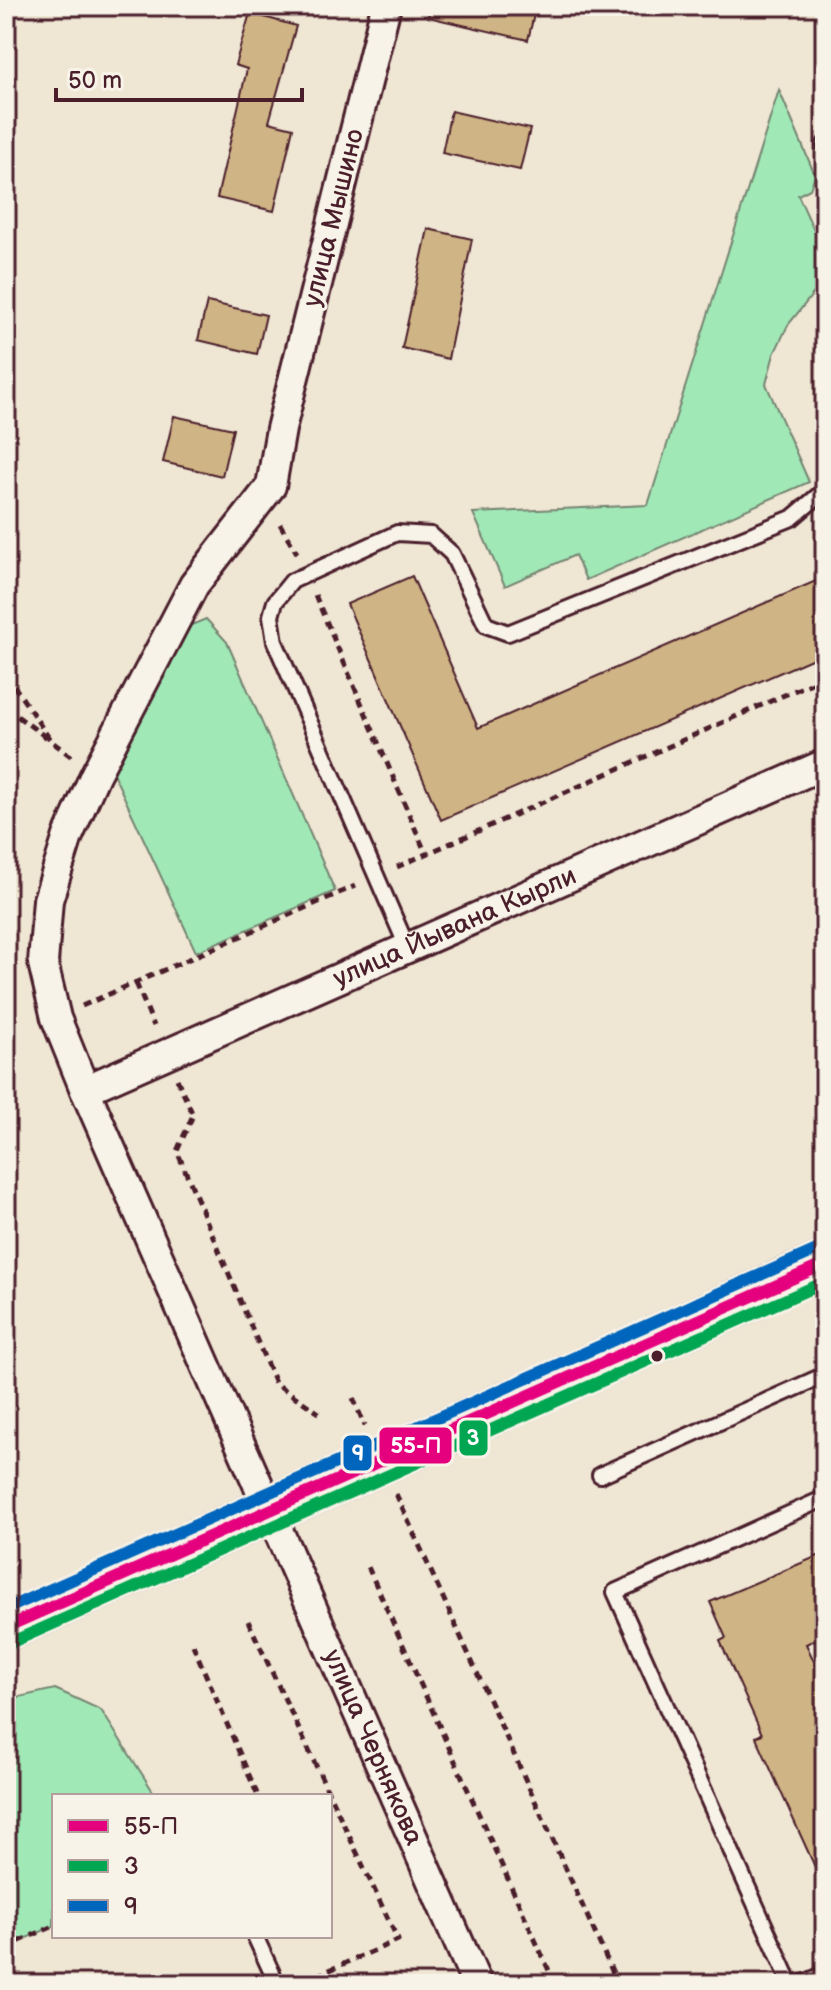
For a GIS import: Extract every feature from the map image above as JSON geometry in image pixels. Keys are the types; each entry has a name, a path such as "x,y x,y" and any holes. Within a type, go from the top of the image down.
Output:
{"main road":[{"path":"6,1627 825,1264"}],"street":[{"name":"улица Мышино","path":"56,1018 43,963 48,900 68,836 95,775 194,585 271,486 281,429 386,6"},
{"name":"улица Йывана Кырли","path":"85,1090 825,764"},
{"name":"улица Чернякова","path":"56,1018 268,1511 477,1984"}],"lane":[{"path":"408,949 271,629 271,616 281,591 306,573 397,533 431,535 452,554 486,625 508,633 792,518 825,490"},
{"path":"600,1475 825,1375"},
{"path":"791,1984 615,1592 825,1498"},
{"path":"256,1938 277,1984"},
{"path":"802,1984 825,1974"}],"path":[{"path":"290,536 426,854"},
{"path":"6,674 51,741"},
{"path":"56,1018 825,677"},
{"path":"6,708 95,775"},
{"path":"136,983 193,1115 177,1151 262,1354 275,1383 319,1413"},
{"path":"353,1398 618,1984"},
{"path":"368,1567 555,1984"},
{"path":"248,1621 329,1794"},
{"path":"193,1645 258,1794"},
{"path":"316,1976 398,1940 332,1800"},
{"path":"6,1947 52,1927"}],"green space":[{"path":"779,90 815,175 810,189 798,195 825,255 825,279 788,325 774,354 766,384 809,482 586,580 575,555 505,586 473,513 648,505"},
{"path":"206,619 227,642 335,891 196,952 113,773 189,626"},
{"path":"55,1689 101,1710 155,1794 52,1794 52,1927 6,1947 6,1700"}],"building":[{"path":"430,6 536,6 528,40 428,17"},
{"path":"250,13 296,26 269,122 293,128 274,211 217,198 247,69 235,65"},
{"path":"451,111 530,129 520,170 442,153"},
{"path":"428,229 472,239 448,359 402,348"},
{"path":"207,302 266,315 257,354 198,340"},
{"path":"174,416 233,429 222,476 163,462"},
{"path":"412,576 478,728 825,577 825,653 441,820 347,604"},
{"path":"825,1553 825,1635 806,1644 825,1685 825,1889 756,1737 762,1734 720,1641 726,1638 710,1602"}],"transit line":[{"name":"9","path":"6,1609 819,1249"},
{"name":"55-П","path":"6,1627 825,1264"},
{"name":"3","path":"12,1642 825,1282"}]}
